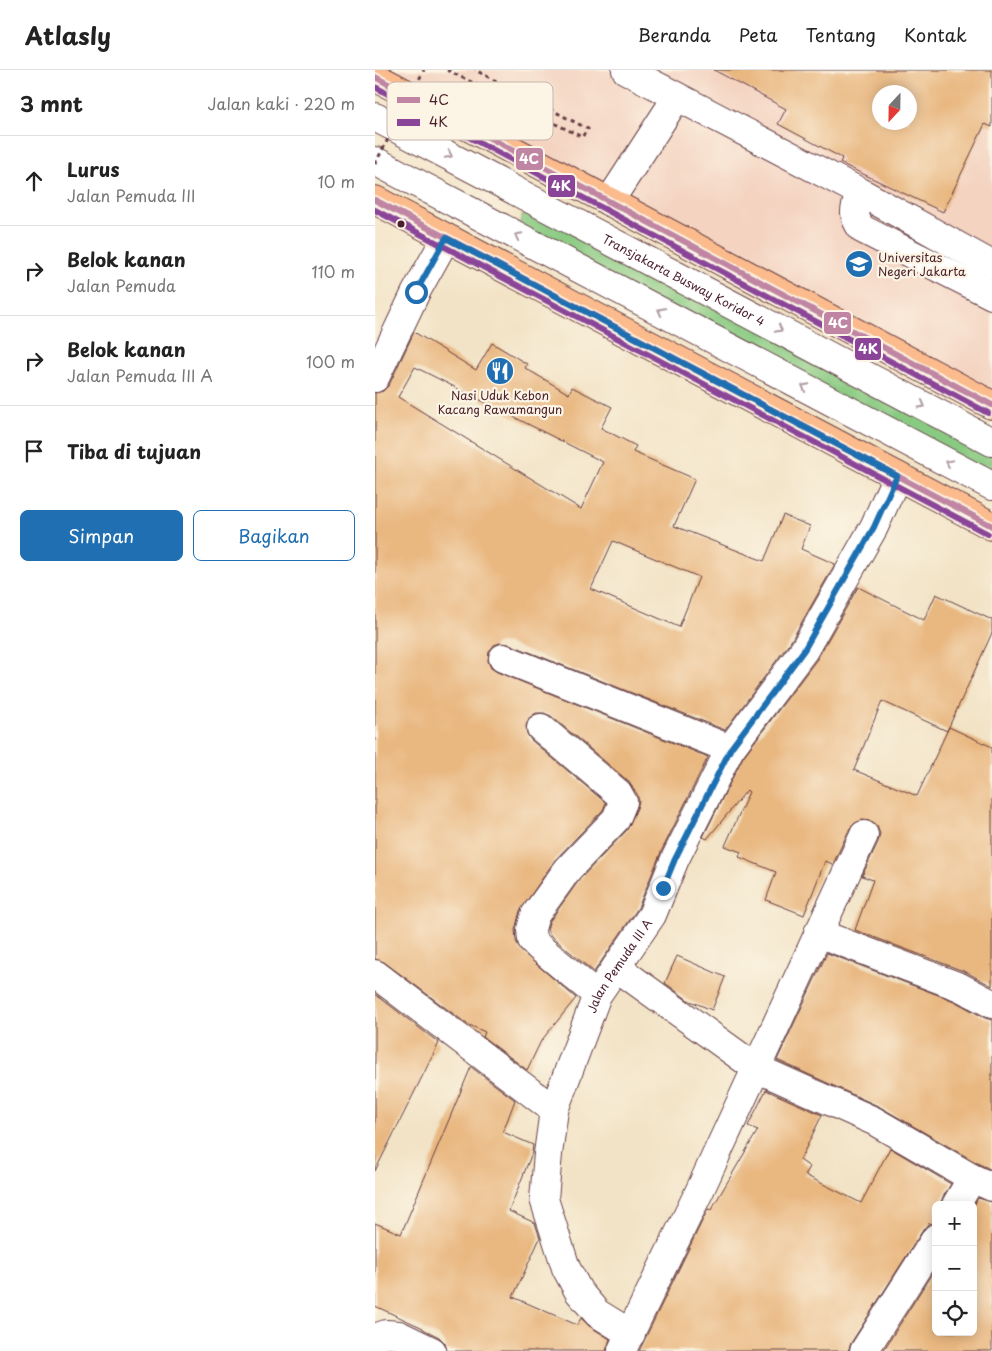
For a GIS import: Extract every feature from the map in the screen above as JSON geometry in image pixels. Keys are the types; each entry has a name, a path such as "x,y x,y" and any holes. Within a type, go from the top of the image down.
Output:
{"main road":[{"path":"375,77 387,83"},
{"path":"493,140 992,405"},
{"path":"375,200 992,526"}],"street":[{"path":"626,70 860,192 992,264"},
{"path":"609,202 677,97"},
{"name":"Transjakarta Busway Koridor 4","path":"375,117 387,123"},
{"name":"Transjakarta Busway Koridor 4","path":"419,140 992,442"},
{"path":"375,162 992,486"},
{"path":"860,192 855,209 855,220 862,229 992,295"},
{"path":"375,378 416,292 446,238"},
{"name":"Jalan Pemuda III A","path":"627,1343 579,1292 566,1268 544,1199 554,1110 597,995 652,915 675,859 731,748 804,650 874,527 897,476"},
{"path":"503,658 731,748"},
{"path":"541,728 618,793 623,802 615,819 569,869 535,915 531,929 532,940 597,995"},
{"path":"627,1343 864,835"},
{"path":"818,933 960,987 992,1004"},
{"path":"616,967 756,1068 874,1121 982,1183 961,1201"},
{"path":"375,974 554,1110"},
{"path":"864,1351 932,1244"},
{"path":"375,1338 386,1334 399,1335 432,1351"}],"path":[{"path":"418,82 424,70"},
{"path":"447,70 471,82"},
{"path":"475,70 498,82"},
{"path":"553,110 588,128 582,137 553,123"},
{"path":"375,162 387,139"}],"shaded area":[{"name":"Universitas Negeri Jakarta","path":"375,70 992,70 992,405 504,140 553,140 553,82 397,82"}],"green space":[{"path":"531,198 992,442 992,486 514,234"}],"building":[{"path":"714,70 992,70 992,127 985,124 943,212 840,163 842,158 778,124 786,109"},
{"path":"414,332 476,370 492,343 527,364 525,368 569,394 572,387 612,407 601,428 636,446 633,452 695,479 674,526 764,561 783,515 810,526 801,549 835,564 791,641 725,730 509,644 500,643 494,645 489,652 488,661 491,668 497,672 708,757 661,852 638,908 594,972 551,936 547,930 549,922 580,879 627,830 639,801 637,794 628,781 551,716 544,713 536,713 529,718 526,726 527,734 531,740 606,803 603,810 555,860 520,911 515,930 516,941 521,951 576,998 541,1041 527,1070 483,1037 485,1032 467,1024 384,962 375,959 375,393 383,391 389,385","holes":["415,367 603,462 581,509 398,397","613,541 699,577 679,627 591,589"]},
{"path":"858,587 924,620 936,594 992,620 992,633 947,731 882,701 854,770 917,796 949,727 992,747 992,986 966,972 855,930 873,880 862,876 880,834 877,826 871,821 862,820 855,823 850,828 833,864 825,861 804,915 766,900 776,872 739,857 741,852 725,846 749,792 747,790 707,839 703,837 743,757 817,659"},
{"path":"827,953 954,1001 992,1020 992,1170 880,1107 777,1060"},
{"path":"677,956 725,977 712,1010 688,1000 665,983"},
{"path":"375,994 439,1043 375,1171"},
{"path":"471,1067 515,1100 503,1132 533,1145 532,1153 509,1211 535,1223 540,1238 513,1297 577,1325 581,1318 589,1326 610,1339 606,1351 447,1351 445,1343 439,1337 375,1306 375,1223 401,1234"},
{"path":"766,1090 822,1115 800,1160 810,1167 805,1175 861,1203 890,1148 951,1184 942,1201 932,1201 932,1224 928,1224 923,1230 851,1343 848,1351 639,1351 708,1209 711,1210 758,1130 748,1126"},
{"path":"978,1198 992,1202 992,1351 883,1351 932,1273 932,1336 977,1336 976,1201"}],"transit line":[{"name":"4C","path":"375,77 387,83"},
{"name":"4K","path":"375,87 387,93"},
{"name":"4K","path":"475,140 988,413"},
{"name":"4C","path":"494,140 992,405"},
{"name":"4C","path":"375,200 992,526"},
{"name":"4K","path":"375,210 988,534"}],"place":[{"name":"Universitas Negeri Jakarta","path":"859,264"},
{"name":"Nasi Uduk Kebon Kacang Rawamangun","path":"500,371"}],"route":[{"path":"416,292 446,238 692,366 897,476 874,527 804,650 731,748 675,859 663,888"}]}
